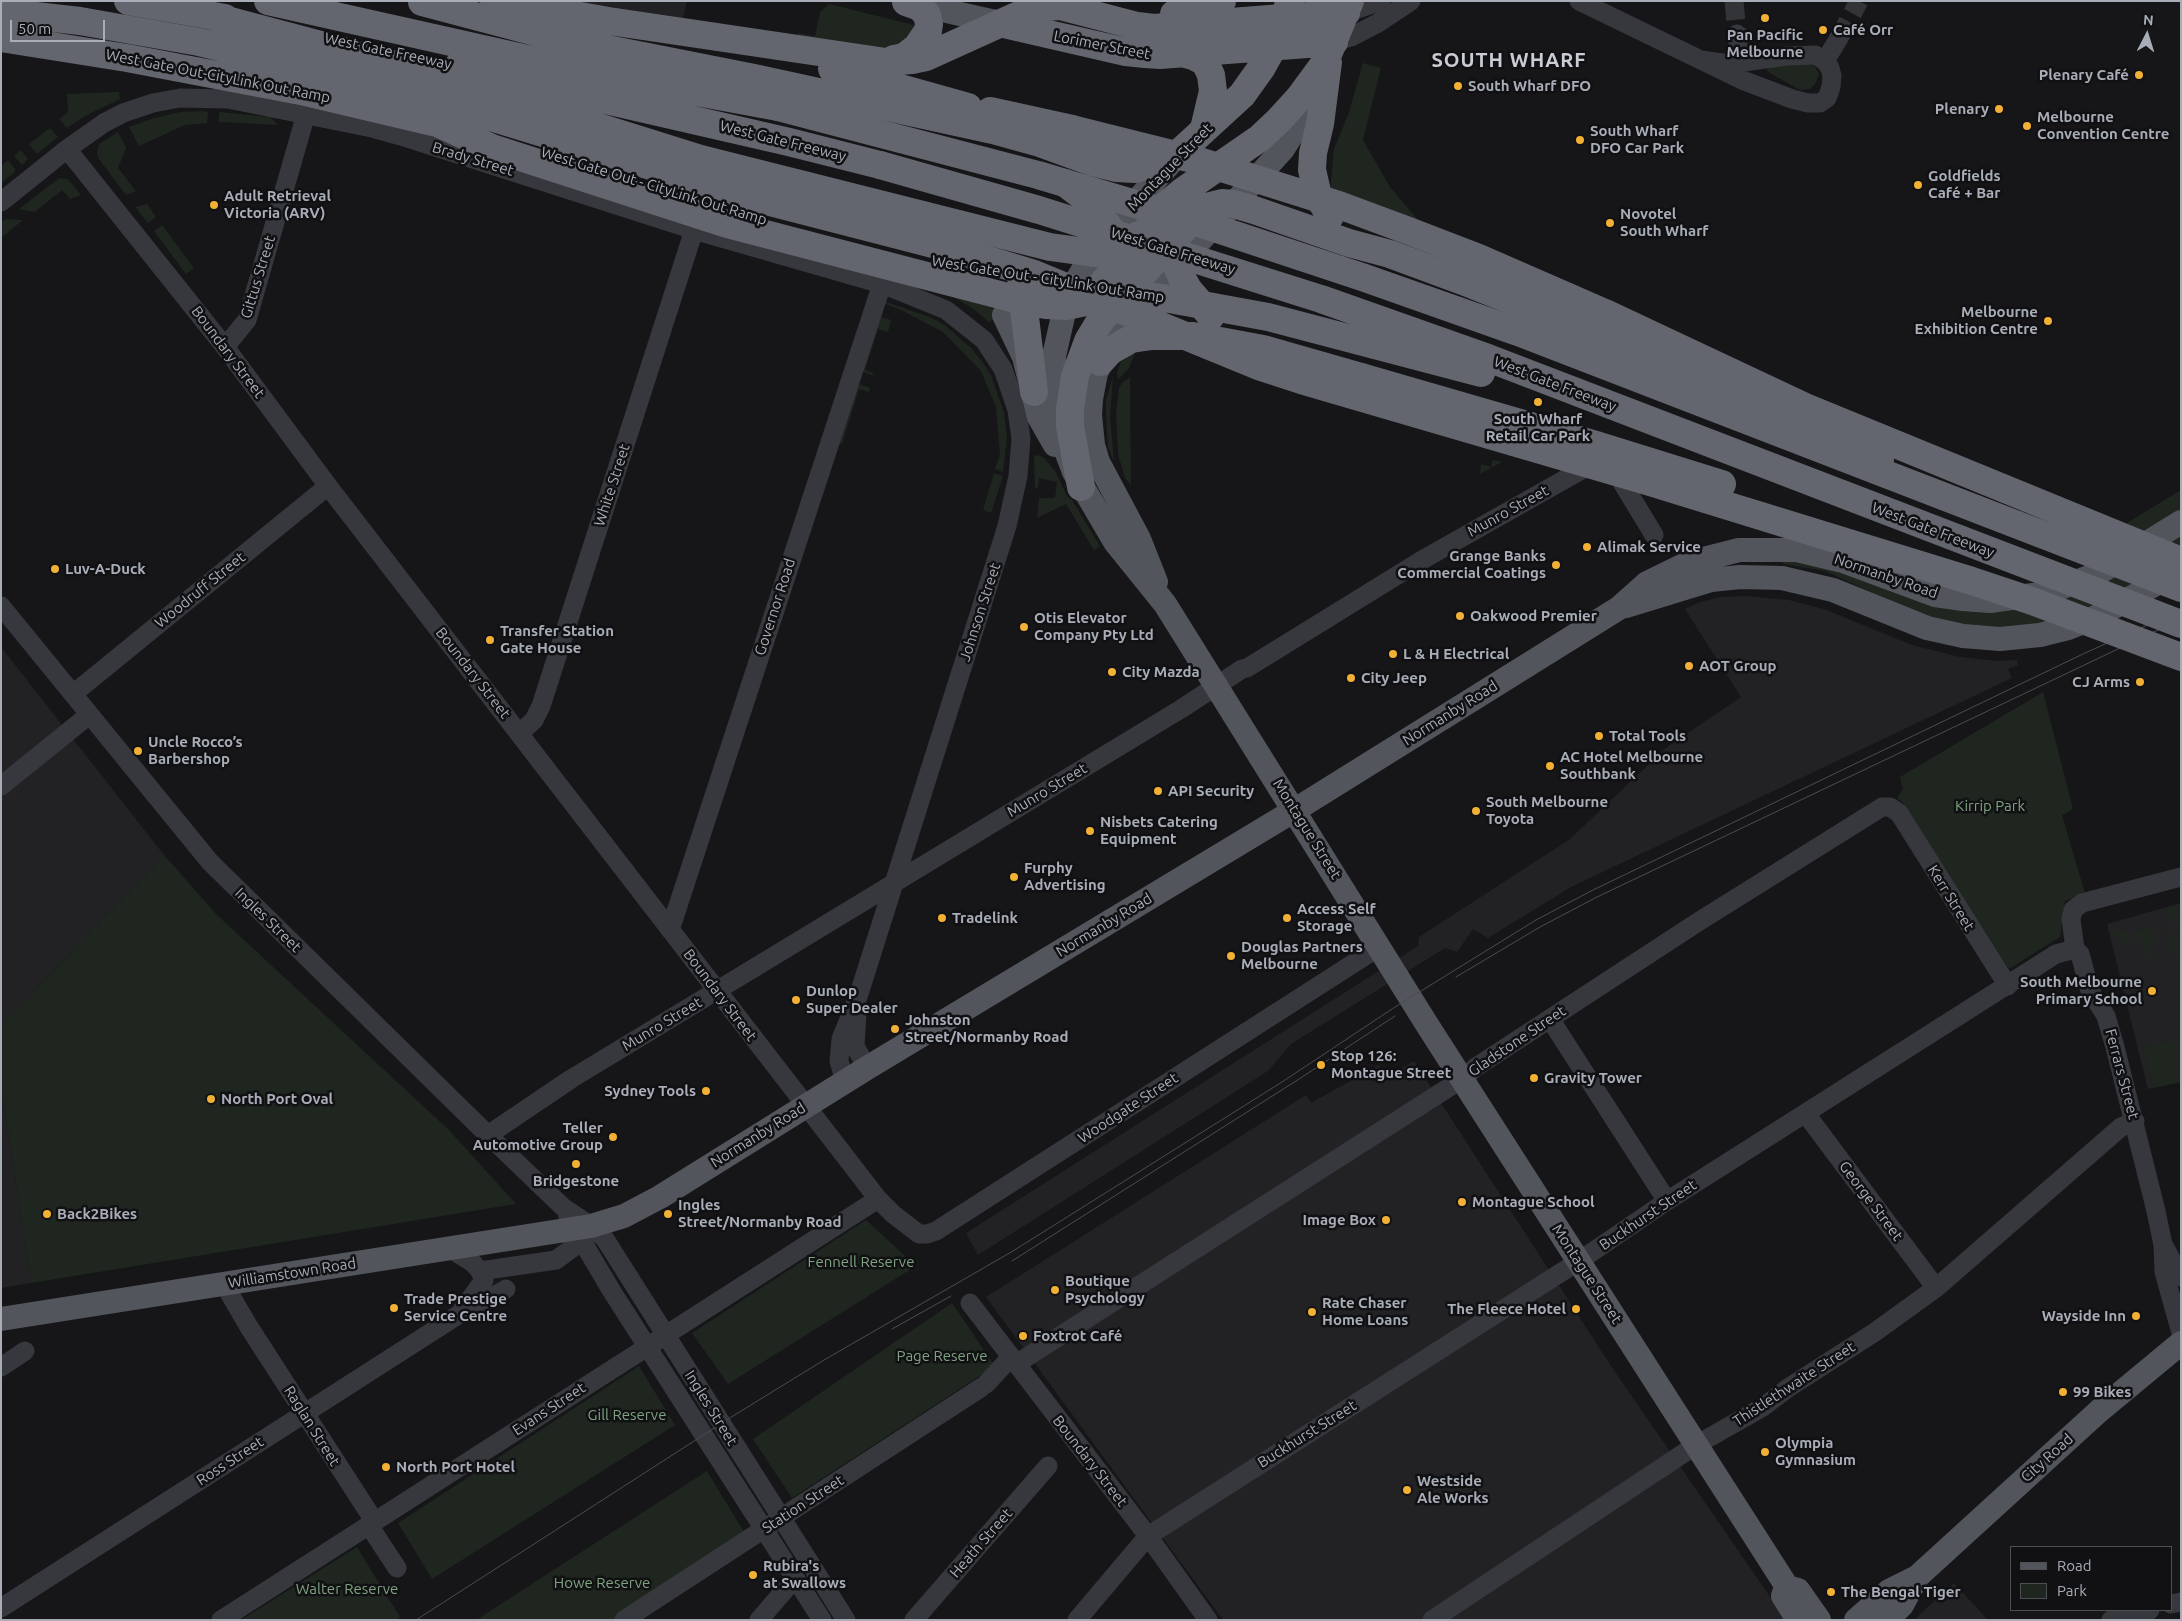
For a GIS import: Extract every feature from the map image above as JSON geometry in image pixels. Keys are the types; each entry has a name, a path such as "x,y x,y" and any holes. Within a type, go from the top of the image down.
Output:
{"highway":[{"name":"West Gate Freeway","path":"128,1 356,42 778,107 1038,175 1288,252 1518,332 2181,588"},
{"path":"268,1 643,87"},
{"name":"West Gate Freeway","path":"337,1 643,87 789,142 917,175 1241,272 1488,358 2169,619"},
{"path":"421,1 577,43 963,114 1099,135 1196,160 1340,205 1480,258 1605,313 1814,410 2181,561"},
{"path":"494,1 609,21 822,66 963,114 1020,137 1095,163 1116,168 1135,169 1152,166 1165,161 1193,140"},
{"path":"1096,14 1171,14 1222,1"},
{"path":"886,62 904,57 916,47 928,30 927,15 920,7 905,2"},
{"name":"Lorimer Street","path":"609,21 886,62 900,62 926,57 1032,9 1049,4 1096,14 1137,26 1154,28 1204,26 1300,9 1348,7"},
{"path":"208,15 426,73 701,159 1050,247 1112,247 1148,228 1166,205 1183,191 1260,138 1299,98 1329,54 1348,7"},
{"name":"Montague Street","path":"1193,140 1232,107 1242,96 1262,67 1273,46 1300,9"},
{"path":"1,12 80,21 170,37 348,77 491,117 762,200 952,249 1025,271 1261,367 1647,481 1963,578 2041,604 2181,656"},
{"name":"Lorimer Street","path":"1000,23 1126,52 1160,55 1273,46 1329,54"},
{"path":"1,28 348,77"},
{"name":"West Gate Out-CityLink Out Ramp","path":"1,38 127,58 306,92 433,121"},
{"path":"1181,53 1193,56 1204,62 1211,75 1213,91 1193,140 1177,167 1166,205 1165,225 1172,255 1188,289 1206,311 1240,338 1272,352"},
{"path":"1329,54 1312,170 1318,196 1333,220 1344,229 1400,257 1579,326 1730,390 2028,530"},
{"path":"963,114 1054,174 1091,203 1130,289 1127,314 1121,328"},
{"path":"433,121 492,148 718,222 969,288 1014,308 1046,305 1066,306 1087,300 1110,277 1112,247"},
{"name":"West Gate Out - CityLink Out Ramp","path":"433,121 500,139 802,230 966,267 1184,301 1268,317 1458,366 1665,427"},
{"path":"1077,480 1070,426 1070,409 1075,376 1083,352 1094,330 1130,289 1172,255 1206,207 1219,203 1234,204 1349,243 1400,257"},
{"path":"970,228 992,236 1004,244 1011,252 1019,270 1014,308 1034,392"},
{"path":"1100,362 1117,346 1131,339 1152,336 1193,336 1272,352 1596,445 1849,524 2169,619"}],"main road":[{"name":"Lorimer Street","path":"905,2 1000,23"},
{"path":"1234,204 1283,149 1296,131 1306,112 1329,54"},
{"name":"Montague Street","path":"1112,247 1193,140"},
{"name":"Montague Street","path":"1165,604 1139,539 1103,472 1093,445 1090,415 1091,399 1100,362 1121,328 1172,255"},
{"name":"Montague Street","path":"1066,306 1060,324 1054,356 1054,406 1058,427 1077,480 1115,542 1165,604 1462,1079 1786,1587 1798,1590 1819,1620"},
{"path":"1034,392 1039,417 1077,480"},
{"name":"Normanby Road","path":"578,1226 612,1221 648,1204 805,1106 1295,810 1619,608 1647,583 1679,567 1723,553 1758,549 1797,550 1828,556 1936,595 1990,600 2047,593 2097,574 2181,522"},
{"name":"Normanby Road","path":"1619,608 1711,580 1740,576 1782,578 1832,590 1927,628 1981,638 2016,638 2068,628 2096,617 2181,570"},
{"name":"Williamstown Road","path":"1,1319 578,1226"},
{"name":"City Road","path":"1856,1620 1889,1591 1917,1577 2099,1411 2181,1342"},
{"name":"City Road","path":"1887,1620 1902,1605 1917,1577"},
{"name":"Montague Street","path":"1786,1587 1783,1596 1798,1620"}],"street":[{"path":"1348,7 1381,1"},
{"path":"1329,54 1351,37 1378,23 1411,1"},
{"path":"1579,1 1701,60 1759,87 1792,99 1815,104 1824,101 1830,93 1832,76 1826,61 1819,56 1810,54 1720,64 1701,60"},
{"path":"1737,34 1740,63"},
{"path":"1826,61 1838,38"},
{"name":"Brady Street","path":"1,202 66,149 104,123 123,113 153,103 180,98 228,99 306,114 401,136 694,230 882,284"},
{"name":"Gittus Street","path":"225,347 247,320 306,114"},
{"name":"Boundary Street","path":"66,149 225,347 328,486 878,1199"},
{"name":"White Street","path":"520,733 534,720 541,706 694,230"},
{"name":"Johnson Street","path":"845,1082 839,1061 841,1042 858,997 1007,526 1018,476 1021,439 1017,410 1004,369 984,340 974,330 946,310 882,284"},
{"name":"Governor Road","path":"670,930 882,284"},
{"name":"Munro Street","path":"488,1136 571,1080 894,881 1422,560 1585,468 1599,466 1613,471 1620,478 1654,535"},
{"name":"Woodruff Street","path":"73,694 328,486"},
{"name":"Ingles Street","path":"1,606 210,862 578,1226 614,1252 846,1620"},
{"path":"1,786 89,714"},
{"name":"Gladstone Street","path":"1014,1360 1462,1079 1476,1067 1698,922 1882,808 1895,809"},
{"name":"Kerr Street","path":"1895,809 2008,986"},
{"name":"Ferrars Street","path":"2181,876 2090,900 2073,910 2071,919 2075,949 2080,954 2090,991 2106,1016 2135,1121 2163,1245 2164,1272 2181,1333"},
{"name":"Woodgate Street","path":"878,1199 917,1232 923,1235 933,1232 1379,947"},
{"name":"Buckhurst Street","path":"1077,1620 1148,1536 1579,1261 1667,1201 2056,954 2075,949"},
{"name":"Johnson Street","path":"858,997 855,1046 868,1068"},
{"path":"1550,1019 1667,1201"},
{"name":"George Street","path":"1806,1114 1936,1288"},
{"name":"Thistlethwaite Street","path":"1432,1620 1696,1445 1762,1407 1875,1332 1936,1288 2121,1127 2135,1121"},
{"name":"Evans Street","path":"221,1620 878,1199"},
{"path":"482,1276 556,1260 578,1226"},
{"name":"Ingles Street","path":"578,1226 647,1346 706,1442 822,1620"},
{"name":"Ferrars Street","path":"2163,1245 2181,1277"},
{"name":"Ross Street","path":"1,1608 458,1315 512,1288 495,1288 482,1276 473,1263 449,1248"},
{"name":"Ross Street","path":"458,1315 482,1276"},
{"name":"Raglan Street","path":"224,1284 304,1414 371,1516 372,1530 397,1568"},
{"name":"Boundary Street","path":"970,1303 1148,1536 1208,1620"},
{"path":"1,1366 26,1352"},
{"name":"Station Street","path":"624,1620 984,1386 1014,1360"},
{"name":"Heath Street","path":"914,1620 1048,1466"},
{"path":"759,1620 795,1578"},
{"path":"2118,1619 2146,1611"}],"shaded area":[{"path":"573,1 687,1 683,18"},
{"path":"1746,596 1789,600 1824,609 1912,645 1960,657 1997,661 2017,660 2018,665 2008,669 2012,678 1571,887 1488,938 1473,929 1457,952 1445,948 1291,1044 1268,1071 978,1255 966,1233 1418,946 1419,937 1570,839 1667,747 1741,697 1685,609 1700,602 1721,597"},
{"path":"1,647 164,855 1,1026"},
{"name":"South Melbourne Primary School","path":"2181,903 2181,1082 2148,1089 2107,924"},
{"path":"1414,1061 1611,1366 1786,1620 1223,1620 986,1297 1306,1095 1311,1103 1379,1065 1386,1077"},
{"path":"1,1085 31,1283 1,1288"},
{"path":"1954,1583 1988,1620 1914,1620"}],"green space":[{"path":"829,4 918,26 917,32 894,51 795,45 798,33 815,36 820,12"},
{"path":"1363,63 1381,68 1363,140 1390,187 1425,228 1330,191 1334,149 1349,112"},
{"path":"1806,63 1815,67 1819,74 1815,84 1810,89 1800,90 1768,72 1767,69 1770,67"},
{"path":"119,92 120,99 85,116 67,128 59,119 68,112 67,94"},
{"path":"180,112 208,112 207,123 185,125 139,146 129,127 154,118"},
{"path":"219,112 270,117 278,125 219,122"},
{"path":"50,128 58,137 37,154 29,144"},
{"path":"118,132 126,148 118,168 136,191 126,195 97,154 99,144"},
{"path":"21,150 28,159 22,165 14,156"},
{"path":"8,160 15,169 15,172 1,183 1,166"},
{"path":"59,178 68,179 81,195 70,199 62,190 35,212 19,209"},
{"path":"147,204 156,217 148,223 135,207"},
{"path":"6,219 23,220 1,238 1,222"},
{"path":"162,225 194,268 186,274 154,231"},
{"path":"947,293 989,304 999,316 989,322 972,308"},
{"path":"880,300 930,317 945,325 973,350 983,363 991,375 1004,413 1007,436 1003,472 995,469 1000,455 996,407 981,371 943,332 899,309 880,302"},
{"path":"878,316 891,320 888,332 878,329 865,370 875,374 871,375 864,372 861,367"},
{"path":"1135,352 1129,368 1118,379 1117,373 1121,362"},
{"path":"1113,376 1110,417 1114,462 1108,447 1106,415 1106,400"},
{"path":"1131,377 1131,485 1125,478 1118,454 1116,413 1119,388 1123,382"},
{"path":"856,383 870,388 869,392 859,389 842,444 837,443"},
{"path":"1038,455 1044,458 1055,471 1067,496 1072,500 1100,546 1094,550 1066,504 1037,518 1039,498 1055,498 1057,482 1039,478 1038,487 1035,489 1034,456"},
{"path":"1493,460 1502,462 1480,474 1481,464 1491,467"},
{"path":"994,473 1003,476 991,513 983,510"},
{"path":"2181,490 2181,511 2143,535 2122,526"},
{"path":"2181,532 2181,559 2098,607 2056,623 1984,630 1919,614 1825,571 1783,564 1783,556 1978,606"},
{"name":"Kirrip Park","path":"2043,692 2073,809 2062,815 2085,893 2065,901 2060,937 2009,969 1903,803 1897,798 1903,789 1900,777"},
{"path":"164,855 217,915 449,1130 516,1204 31,1283 1,1085 1,1026"},
{"path":"2181,905 2181,927 2176,926 2166,909"},
{"path":"2153,927 2150,964 2144,944 2135,938 2135,931"},
{"path":"2113,929 2130,932 2129,945 2113,933"},
{"path":"2169,932 2181,938 2181,960 2176,959 2176,955 2168,945 2167,933"},
{"path":"2181,1038 2181,1082 2153,1088 2143,1048"},
{"name":"Fennell Reserve","path":"866,1220 916,1266 728,1384 692,1333"},
{"name":"Page Reserve","path":"952,1303 995,1366 792,1498 753,1439"},
{"name":"Gill Reserve","path":"639,1366 675,1425 432,1579 398,1523"},
{"name":"Howe Reserve","path":"707,1471 744,1532 613,1620 476,1620"},
{"name":"Walter Reserve","path":"357,1547 400,1617 396,1620 241,1620"}],"tunnel":[{"path":"1734,1 1737,34"},
{"path":"1839,38 1859,1"}],"tram line":[{"path":"416,1620 733,1416 824,1360 1013,1251 1282,1082 1395,1007 1536,920 1593,890 2085,653 2181,610"},
{"path":"1456,977 1540,927 1597,897 2181,619"},
{"path":"1012,1261 1395,1016"},
{"path":"892,1329 951,1296"}],"place":[{"name":"Pan Pacific Melbourne","path":"1765,18"},
{"name":"Café Orr","path":"1823,30"},
{"name":"Plenary Café","path":"2139,75"},
{"name":"South Wharf DFO","path":"1458,86"},
{"name":"Plenary","path":"1999,109"},
{"name":"Melbourne Convention Centre","path":"2027,126"},
{"name":"South Wharf DFO Car Park","path":"1580,140"},
{"name":"Goldfields Café + Bar","path":"1918,185"},
{"name":"Adult Retrieval Victoria (ARV)","path":"214,205"},
{"name":"Novotel South Wharf","path":"1610,223"},
{"name":"Melbourne Exhibition Centre","path":"2048,321"},
{"name":"South Wharf Retail Car Park","path":"1538,402"},
{"name":"Alimak Service","path":"1587,547"},
{"name":"Grange Banks Commercial Coatings","path":"1556,565"},
{"name":"Luv-A-Duck","path":"55,569"},
{"name":"Oakwood Premier","path":"1460,616"},
{"name":"Otis Elevator Company Pty Ltd","path":"1024,627"},
{"name":"Transfer Station Gate House","path":"490,640"},
{"name":"L & H Electrical","path":"1393,654"},
{"name":"AOT Group","path":"1689,666"},
{"name":"City Mazda","path":"1112,672"},
{"name":"City Jeep","path":"1351,678"},
{"name":"CJ Arms","path":"2140,682"},
{"name":"Total Tools","path":"1599,736"},
{"name":"Uncle Rocco’s Barbershop","path":"138,751"},
{"name":"AC Hotel Melbourne Southbank","path":"1550,766"},
{"name":"API Security","path":"1158,791"},
{"name":"South Melbourne Toyota","path":"1476,811"},
{"name":"Nisbets Catering Equipment","path":"1090,831"},
{"name":"Furphy Advertising","path":"1014,877"},
{"name":"Tradelink","path":"942,918"},
{"name":"Access Self Storage","path":"1287,918"},
{"name":"Douglas Partners Melbourne","path":"1231,956"},
{"name":"South Melbourne Primary School","path":"2152,991"},
{"name":"Dunlop Super Dealer","path":"796,1000"},
{"name":"Johnston Street/Normanby Road","path":"895,1029"},
{"name":"Stop 126: Montague Street","path":"1321,1065"},
{"name":"Gravity Tower","path":"1534,1078"},
{"name":"Sydney Tools","path":"706,1091"},
{"name":"North Port Oval","path":"211,1099"},
{"name":"Teller Automotive Group","path":"613,1137"},
{"name":"Bridgestone","path":"576,1164"},
{"name":"Montague School","path":"1462,1202"},
{"name":"Back2Bikes","path":"47,1214"},
{"name":"Ingles Street/Normanby Road","path":"668,1214"},
{"name":"Image Box","path":"1386,1220"},
{"name":"Boutique Psychology","path":"1055,1290"},
{"name":"Trade Prestige Service Centre","path":"394,1308"},
{"name":"The Fleece Hotel","path":"1576,1309"},
{"name":"Rate Chaser Home Loans","path":"1312,1312"},
{"name":"Wayside Inn","path":"2136,1316"},
{"name":"Foxtrot Café","path":"1023,1336"},
{"name":"99 Bikes","path":"2063,1392"},
{"name":"Olympia Gymnasium","path":"1765,1452"},
{"name":"North Port Hotel","path":"386,1467"},
{"name":"Westside Ale Works","path":"1407,1490"},
{"name":"Rubira's at Swallows","path":"753,1575"},
{"name":"The Bengal Tiger","path":"1831,1592"}],"district":[{"name":"SOUTH WHARF","path":"1509,60"}]}
